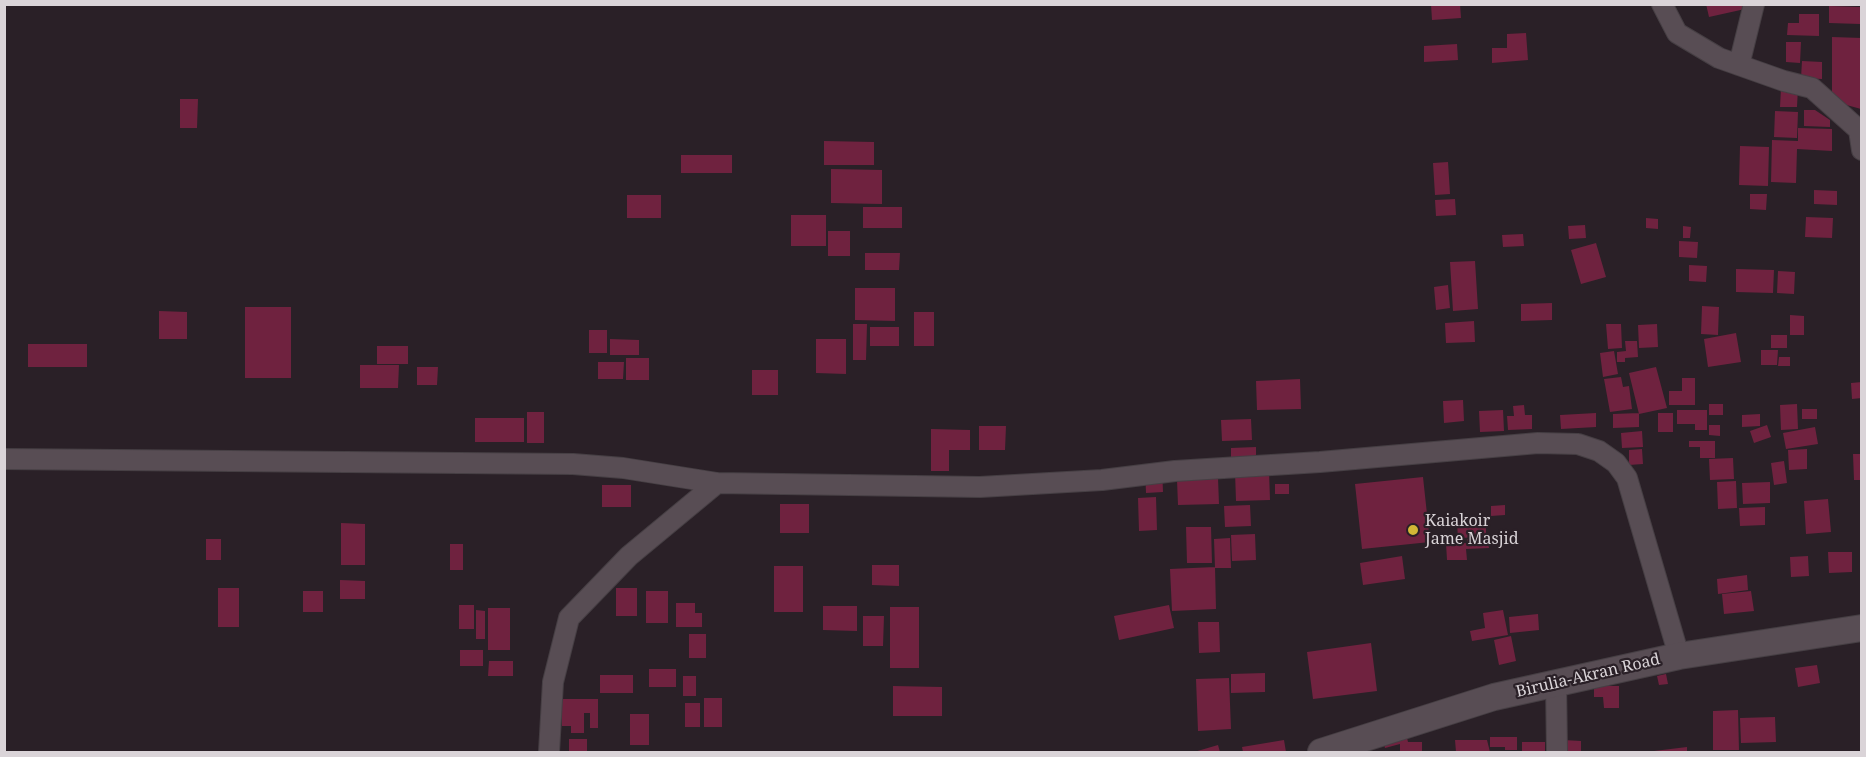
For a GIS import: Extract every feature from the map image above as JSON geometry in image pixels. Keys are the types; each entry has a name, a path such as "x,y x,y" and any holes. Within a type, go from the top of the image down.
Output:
{"street":[{"path":"1662,4 1677,33 1719,58 1812,88 1859,130 1862,150"},
{"path":"1739,65 1754,4"},
{"path":"4,459 573,464 623,468 717,483 980,487 1102,480 1175,471 1320,462 1538,443 1578,444 1599,452 1616,463 1627,478 1679,656"},
{"path":"549,753 553,682 569,618 629,556 717,483"},
{"name":"Birulia-Akran Road","path":"1321,753 1494,697 1679,656 1862,628"},
{"path":"1556,683 1557,753"}],"building":[{"path":"1431,4 1460,4 1461,18 1432,20"},
{"path":"1706,4 1744,4 1745,9 1709,17"},
{"path":"1829,6 1860,7 1860,24 1829,23"},
{"path":"1799,14 1819,14 1819,36 1787,35 1788,23 1799,23"},
{"path":"1526,33 1528,60 1492,63 1492,48 1507,48 1507,34"},
{"path":"1832,37 1862,38 1861,109 1832,101"},
{"path":"1786,42 1801,42 1800,63 1786,62"},
{"path":"1457,44 1458,60 1424,62 1424,46"},
{"path":"1802,61 1822,62 1822,79 1801,78"},
{"path":"1781,88 1798,88 1797,107 1780,107"},
{"path":"180,99 198,99 197,128 180,128"},
{"path":"1804,110 1815,110 1830,120 1830,127 1804,126"},
{"path":"1775,111 1798,112 1797,138 1774,137"},
{"path":"1798,128 1832,129 1832,151 1797,149 1796,183 1771,182 1772,140 1798,141"},
{"path":"824,141 874,142 874,165 824,165"},
{"path":"1740,146 1769,147 1768,186 1739,185"},
{"path":"681,155 732,155 732,173 681,173"},
{"path":"1448,162 1450,194 1435,195 1433,163"},
{"path":"831,169 882,170 882,204 831,203"},
{"path":"1814,190 1837,191 1837,205 1814,204"},
{"path":"1750,194 1767,194 1766,210 1750,209"},
{"path":"627,195 661,195 661,218 627,218"},
{"path":"1455,199 1456,215 1436,216 1435,200"},
{"path":"863,207 902,207 902,228 863,228"},
{"path":"791,215 826,215 826,246 791,246"},
{"path":"1806,217 1833,218 1832,238 1805,237"},
{"path":"1646,218 1658,219 1658,229 1646,228"},
{"path":"1585,225 1586,238 1569,239 1568,226"},
{"path":"1683,226 1691,227 1690,238 1683,238"},
{"path":"828,231 850,231 850,256 828,256"},
{"path":"1523,234 1524,246 1503,247 1502,235"},
{"path":"1679,241 1698,242 1697,258 1679,257"},
{"path":"1596,243 1606,277 1581,284 1571,250"},
{"path":"865,253 900,253 899,270 865,270"},
{"path":"1475,261 1478,309 1453,311 1450,262"},
{"path":"1689,265 1707,266 1706,282 1689,281"},
{"path":"1736,269 1774,270 1773,293 1736,292"},
{"path":"1778,271 1795,272 1794,294 1777,293"},
{"path":"1448,285 1450,308 1436,310 1434,287"},
{"path":"855,288 895,288 895,321 855,320"},
{"path":"1552,303 1552,320 1521,321 1521,304"},
{"path":"1702,306 1719,307 1718,335 1701,334"},
{"path":"245,307 291,307 291,378 245,378"},
{"path":"159,311 187,312 187,339 159,339"},
{"path":"914,312 934,312 934,346 914,346"},
{"path":"1790,315 1804,316 1804,335 1790,335"},
{"path":"1474,321 1475,342 1446,343 1445,323"},
{"path":"853,324 867,324 866,360 853,360"},
{"path":"1606,324 1621,324 1622,348 1608,349"},
{"path":"1657,324 1658,347 1639,348 1638,325"},
{"path":"870,327 899,327 899,346 870,346"},
{"path":"589,330 607,330 607,353 589,353"},
{"path":"1736,333 1741,362 1708,367 1704,339"},
{"path":"1771,335 1787,335 1787,348 1771,348"},
{"path":"610,339 639,340 639,355 610,355"},
{"path":"816,339 846,339 846,374 816,373"},
{"path":"1625,341 1637,341 1638,357 1625,358 1625,362 1617,362 1617,352 1626,351"},
{"path":"28,344 87,344 87,367 28,367"},
{"path":"377,346 408,346 408,364 377,364"},
{"path":"1761,350 1778,350 1777,365 1761,365"},
{"path":"1614,351 1618,374 1603,377 1600,353"},
{"path":"1779,357 1790,357 1790,366 1778,366"},
{"path":"626,358 649,358 649,380 626,380"},
{"path":"598,362 624,362 623,379 598,379"},
{"path":"360,365 399,365 398,388 360,388"},
{"path":"417,367 438,367 437,385 417,385"},
{"path":"1656,367 1667,408 1639,414 1629,373"},
{"path":"752,370 778,370 778,395 752,395"},
{"path":"1621,377 1623,387 1629,386 1632,409 1610,412 1604,379"},
{"path":"1682,378 1695,378 1695,405 1669,405 1669,391 1682,391"},
{"path":"1300,379 1301,409 1257,410 1256,381"},
{"path":"1862,382 1862,398 1852,399 1851,383"},
{"path":"1463,400 1464,421 1444,423 1443,401"},
{"path":"1709,404 1723,404 1723,415 1709,415"},
{"path":"1797,404 1798,429 1781,430 1780,405"},
{"path":"1524,405 1525,415 1532,415 1532,429 1508,430 1507,416 1514,416 1513,406"},
{"path":"1802,409 1817,409 1817,419 1802,419"},
{"path":"1503,410 1504,431 1480,432 1479,411"},
{"path":"1677,410 1707,410 1707,430 1695,430 1695,424 1677,424"},
{"path":"527,412 544,412 544,443 527,443"},
{"path":"1596,413 1596,427 1561,429 1560,415"},
{"path":"1639,413 1639,427 1613,428 1613,414"},
{"path":"1658,413 1673,413 1673,432 1658,432"},
{"path":"1760,414 1760,426 1742,427 1742,415"},
{"path":"475,418 524,418 524,442 475,442"},
{"path":"1251,419 1252,440 1222,441 1221,420"},
{"path":"1709,425 1720,425 1720,436 1709,435"},
{"path":"1767,425 1771,437 1754,443 1750,431"},
{"path":"979,426 1006,426 1005,450 979,450"},
{"path":"1815,427 1818,444 1786,449 1783,433"},
{"path":"931,429 970,430 970,450 949,450 949,471 931,471"},
{"path":"1642,431 1643,447 1622,448 1621,433"},
{"path":"1689,441 1715,441 1715,458 1700,458 1700,447 1689,447"},
{"path":"1256,447 1256,462 1231,463 1231,448"},
{"path":"1642,449 1643,464 1629,465 1629,450"},
{"path":"1807,449 1807,469 1789,470 1788,450"},
{"path":"1853,454 1862,454 1862,480 1854,480"},
{"path":"1733,458 1734,479 1710,480 1709,459"},
{"path":"1784,461 1787,483 1774,485 1771,463"},
{"path":"1162,467 1163,492 1146,493 1145,468"},
{"path":"1269,471 1270,500 1236,501 1235,472"},
{"path":"1423,477 1430,542 1362,549 1355,484"},
{"path":"1218,478 1219,504 1178,505 1177,480"},
{"path":"1736,481 1737,508 1718,509 1717,482"},
{"path":"1770,482 1770,503 1743,504 1742,483"},
{"path":"1275,484 1289,484 1289,494 1275,494"},
{"path":"602,485 631,485 631,507 602,507"},
{"path":"1156,497 1157,530 1139,531 1138,498"},
{"path":"1828,499 1831,532 1806,534 1804,501"},
{"path":"780,504 809,504 809,533 780,533"},
{"path":"1250,505 1251,526 1225,527 1224,506"},
{"path":"1505,505 1505,515 1491,516 1491,506"},
{"path":"1765,507 1765,525 1740,526 1739,508"},
{"path":"1486,522 1486,537 1458,538 1457,523"},
{"path":"341,523 365,524 365,565 341,565"},
{"path":"1186,527 1211,527 1212,563 1187,563"},
{"path":"1255,534 1256,560 1232,561 1231,535"},
{"path":"1230,538 1231,568 1215,568 1214,539"},
{"path":"206,539 221,539 221,560 206,560"},
{"path":"1467,539 1488,539 1489,548 1466,549 1467,560 1447,560 1446,543 1467,543"},
{"path":"450,544 463,544 463,570 450,570"},
{"path":"1828,552 1852,552 1852,572 1829,573"},
{"path":"1402,556 1405,579 1363,585 1360,563"},
{"path":"1808,556 1809,576 1791,577 1790,557"},
{"path":"872,565 899,565 899,586 872,585"},
{"path":"774,566 803,566 803,612 774,612"},
{"path":"1215,567 1216,609 1172,611 1170,569"},
{"path":"1747,575 1748,590 1718,594 1717,579"},
{"path":"340,580 365,581 365,599 340,599"},
{"path":"218,588 239,588 239,627 218,627"},
{"path":"616,588 637,588 637,616 616,616"},
{"path":"303,591 323,591 323,612 303,612"},
{"path":"646,591 668,591 668,623 646,623"},
{"path":"1751,591 1754,611 1724,614 1722,594"},
{"path":"676,603 695,603 695,613 702,613 702,627 676,627"},
{"path":"459,605 474,605 474,629 459,629"},
{"path":"1169,605 1174,628 1119,640 1114,616"},
{"path":"823,606 857,606 857,631 823,630"},
{"path":"890,607 919,607 919,668 890,668"},
{"path":"488,608 510,608 510,650 488,650"},
{"path":"476,610 485,611 485,639 476,639"},
{"path":"1503,610 1508,635 1472,641 1470,631 1485,628 1483,613"},
{"path":"1538,614 1539,630 1510,633 1509,617"},
{"path":"863,616 884,616 883,646 863,646"},
{"path":"1198,622 1219,622 1220,652 1199,653"},
{"path":"689,634 706,634 706,658 689,658"},
{"path":"1511,636 1516,661 1499,665 1494,640"},
{"path":"1371,643 1377,691 1313,699 1307,652"},
{"path":"460,650 483,650 483,666 460,666"},
{"path":"489,661 513,661 513,676 488,676"},
{"path":"1817,665 1820,683 1798,687 1795,668"},
{"path":"649,669 676,669 676,687 649,687"},
{"path":"1265,673 1265,692 1231,693 1231,674"},
{"path":"1666,674 1668,684 1659,685 1657,676"},
{"path":"600,675 633,675 633,693 600,693"},
{"path":"683,676 696,676 696,696 683,696"},
{"path":"1229,678 1231,729 1198,731 1196,679"},
{"path":"893,686 942,687 942,716 893,716"},
{"path":"1594,686 1619,686 1619,708 1604,708 1603,697 1594,697"},
{"path":"704,698 722,698 722,727 704,727"},
{"path":"562,699 598,699 598,728 590,728 590,713 584,713 584,733 571,733 571,726 562,726"},
{"path":"685,703 700,703 700,727 685,727"},
{"path":"1738,710 1739,750 1713,750 1713,711"},
{"path":"630,714 649,714 649,745 630,745"},
{"path":"1402,717 1408,742 1422,742 1422,752 1400,752 1400,744 1385,748 1379,723"},
{"path":"1775,717 1776,742 1741,743 1740,718"},
{"path":"1490,737 1517,737 1517,750 1490,747"},
{"path":"569,739 587,739 587,752 569,752"},
{"path":"1284,740 1286,752 1243,752 1242,747"},
{"path":"1455,740 1487,740 1490,752 1456,752"},
{"path":"1563,740 1581,741 1581,752 1563,752"},
{"path":"1522,742 1545,742 1545,752 1522,752"},
{"path":"1218,745 1220,752 1194,752"},
{"path":"1687,747 1687,752 1654,752 1654,751"}],"place":[{"name":"Kaiakoir Jame Masjid","path":"1413,530"}]}
